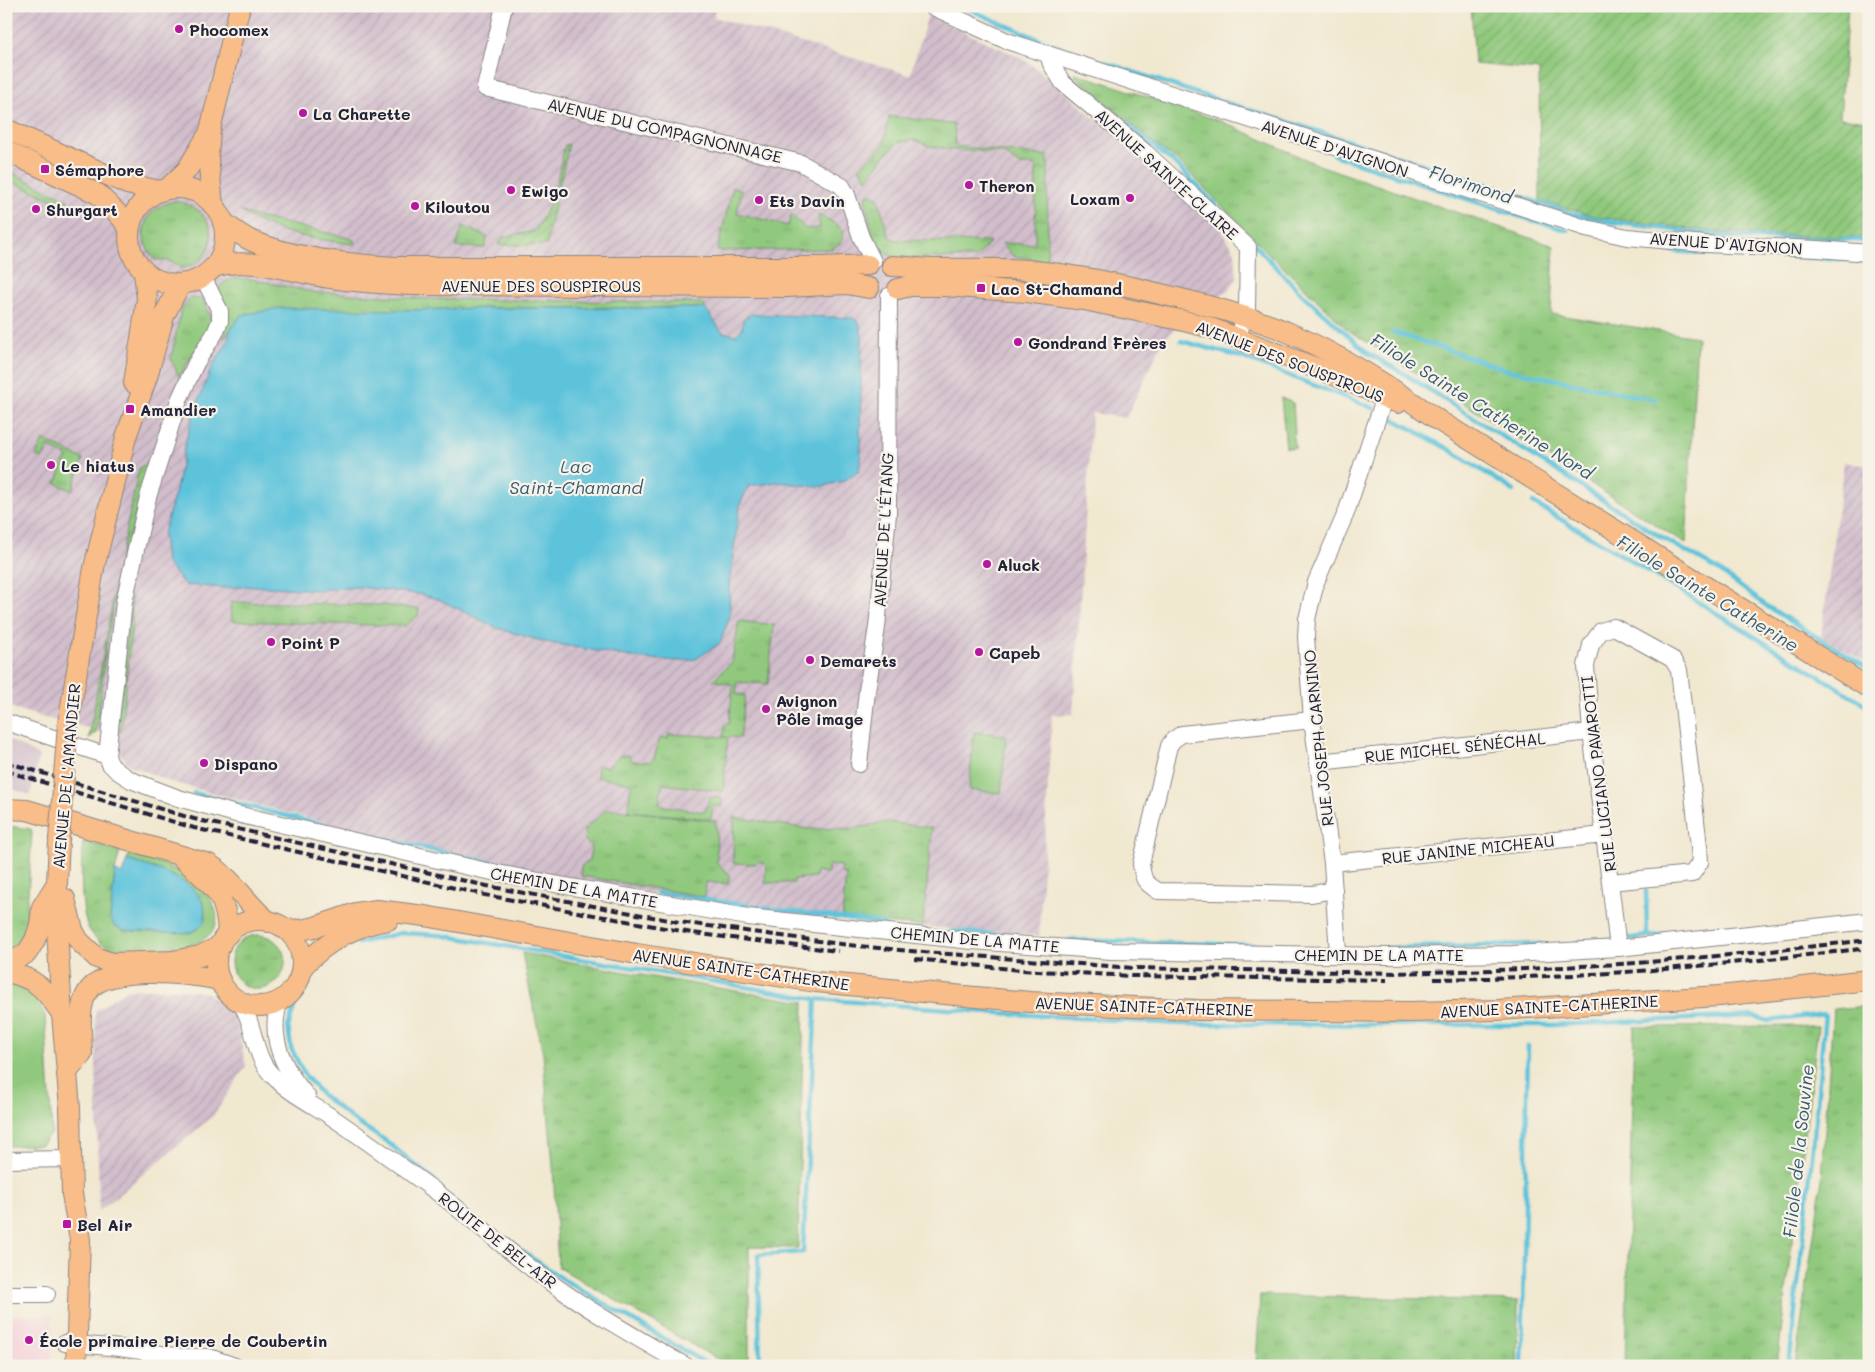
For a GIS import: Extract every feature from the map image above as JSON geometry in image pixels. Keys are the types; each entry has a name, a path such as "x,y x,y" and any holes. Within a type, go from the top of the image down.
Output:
{"main road":[{"path":"210,130 187,170 164,190 149,197 133,216 129,240 131,251 136,262 144,272 162,282 182,284 208,272 222,254 225,238 218,214 208,157 210,130 240,6"},
{"path":"6,129 127,184 164,190 180,188 192,191 204,197 218,214"},
{"path":"6,151 98,194 130,228"},
{"name":"AVENUE DES SOUSPIROUS","path":"218,214 250,240 266,246 327,260 367,266 821,267 878,264 920,269 1028,270 1126,285 1195,302 1284,331 1319,347 1387,392 1442,422 1869,688"},
{"name":"AVENUE DES SOUSPIROUS","path":"208,272 226,264 255,264 364,284 787,287 846,284 869,288"},
{"path":"878,264 895,268 900,278 893,292 877,294 866,283 864,276 878,264"},
{"path":"126,437 146,312 147,299 144,272"},
{"name":"AVENUE DE L'AMANDIER","path":"64,1366 71,1344 80,1240 72,1194 57,883 68,724 94,568 126,437 148,377 164,316 182,284"},
{"name":"AVENUE DES SOUSPIROUS","path":"893,292 910,286 964,287 1026,292 1084,300 1199,324 1327,372 1387,392"},
{"path":"6,809 27,810 209,864 220,871 234,883 257,913 277,926 298,946 302,956 302,967 298,980 291,992 280,1000 259,1006 248,1004 230,995 220,980 217,964 228,919 224,907 215,887 178,855"},
{"path":"6,965 27,952 35,940 40,926 42,907 57,883 64,896 78,942 97,958 112,963 172,961 200,956 224,940 236,927 258,920 277,926 301,930 356,913 377,910 425,916"},
{"path":"302,967 312,956 336,938 355,929 379,922 425,916"},
{"name":"AVENUE SAINTE-CATHERINE","path":"425,916 628,953 816,982 1021,1001 1146,1008 1410,1012 1498,1010 1719,996 1869,980"},
{"path":"6,972 20,975 39,985 49,995 62,1014"},
{"path":"67,1072 82,1054 83,1002 87,992 95,983 105,978 129,974 161,973 200,976 220,980"},
{"name":"AVENUE DE L'AMANDIER","path":"71,1344 76,1366"}],"street":[{"name":"AVENUE DU COMPAGNONNAGE","path":"504,6 485,88 800,163 842,186 847,195 861,237 878,264"},
{"name":"AVENUE D'AVIGNON","path":"931,6 1007,41 1586,228 1627,237 1705,244 1869,253"},
{"name":"AVENUE SAINTE-CLAIRE","path":"1048,54 1051,64 1063,83 1145,152 1248,247 1248,286 1245,317 1237,338"},
{"path":"6,722 107,756 124,602 148,497 179,400 196,363 215,333 220,321 220,311 208,272"},
{"name":"AVENUE DE L'ÉTANG","path":"859,764 867,691 877,628 888,514 893,292"},
{"name":"RUE JOSEPH CARNINO","path":"1338,954 1332,864 1312,720 1306,637 1307,619 1316,582 1346,513 1387,392"},
{"name":"RUE LUCIANO PAVAROTTI","path":"1610,882 1692,874 1700,862 1679,670 1672,659 1614,627 1601,631 1591,645 1586,666 1591,732 1618,948"},
{"path":"1312,720 1182,734 1172,740 1141,864 1146,883 1158,891 1312,894 1334,890"},
{"name":"RUE MICHEL SÉNÉCHAL","path":"1319,762 1591,732"},
{"name":"CHEMIN DE LA MATTE","path":"107,756 110,764 131,780 178,798 236,814 482,870 748,917 972,941 1101,950 1338,954 1513,954 1618,948 1869,921"},
{"name":"RUE JANINE MICHEAU","path":"1332,864 1476,847 1604,835"},
{"name":"ROUTE DE BEL-AIR","path":"238,1000 246,1010 256,1046 263,1062 271,1074 298,1097 315,1106 430,1187 536,1272 607,1319 686,1366"},
{"name":"ROUTE DE BEL-AIR","path":"280,1000 274,1026 278,1050 293,1078 315,1106"},
{"path":"6,1160 71,1159"},
{"path":"6,1294 46,1294"},
{"path":"71,1344 120,1348 182,1357 209,1357 235,1366"}],"shaded area":[{"path":"6,6 715,6 714,17 910,75 928,15 1021,58 1039,70 1219,226 1235,252 1237,279 1228,290 1164,338 1126,418 1092,413 1073,714 1052,715 1039,936 773,914 482,864 171,782 129,765 119,752 119,739 89,728 45,718 6,706"},
{"path":"1844,462 1869,466 1869,664 1821,637"},
{"path":"6,738 39,756 30,795 6,787"},
{"path":"128,989 180,989 208,993 234,1016 246,1066 213,1116 99,1211 95,1011"},
{"name":"École primaire Pierre de Coubertin","path":"6,1315 53,1315 51,1366 6,1366"}],"green space":[{"path":"1471,6 1848,6 1840,118 1869,121 1869,181 1861,238 1723,233 1597,217 1540,201 1539,70 1475,64"},
{"path":"1076,73 1223,122 1316,164 1554,246 1551,314 1697,337 1686,544 1348,330 1266,251 1180,163 1151,141 1075,76"},
{"path":"889,116 956,125 954,126 955,146 1048,156 1047,262 1013,256 1002,243 1035,244 1036,165 1020,165 1004,153 955,150 929,146 915,140 899,142 886,154 867,179 859,168 884,145"},
{"path":"569,144 549,228 547,245 498,245 503,237 535,231 553,198 565,145"},
{"path":"6,170 68,200 66,206 6,179"},
{"path":"733,187 742,190 737,213 788,226 791,215 806,229 820,228 818,215 831,221 843,230 842,239 839,244 831,249 717,251"},
{"path":"868,194 878,198 889,237 896,240 990,242 976,258 899,258 886,254 879,248 873,236 865,200"},
{"path":"174,201 189,205 200,212 208,222 211,233 210,245 205,255 195,263 182,268 169,261 155,260 145,241 145,224 149,217 155,210"},
{"path":"240,211 345,237 354,240 355,243 324,240 294,234 266,225"},
{"path":"463,226 487,237 485,248 456,247"},
{"path":"235,278 251,279 317,293 430,299 703,303 705,308 491,308 241,315 223,339 227,313 217,291 224,282"},
{"path":"191,298 203,300 212,322 179,377 171,359 181,309"},
{"path":"1281,398 1293,403 1295,433 1293,436 1296,448 1286,448"},
{"path":"43,440 83,459 72,491 56,483 67,456 48,447 42,459 36,456"},
{"path":"148,462 151,463 137,508 114,603 96,733 89,738 117,574 139,468"},
{"path":"131,595 132,623 121,732 117,729"},
{"path":"231,602 382,605 419,609 418,616 405,626 232,621"},
{"path":"739,621 774,625 768,684 737,682 736,694 745,695 740,738 728,737 723,791 662,784 659,805 705,812 710,797 721,798 722,807 713,805 711,819 628,811 631,783 597,777 598,765 608,767 620,755 629,755 632,761 650,762 654,758 660,738 668,738 669,734 727,737 723,736 725,724 729,724 733,685 713,680 732,662"},
{"path":"974,732 1006,735 1001,793 969,790"},
{"path":"607,809 716,821 717,863 730,875 728,884 706,882 705,897 581,876 581,866 589,861 591,847 585,840 584,830"},
{"path":"734,817 808,829 858,828 886,822 932,828 923,926 842,920 846,874 841,873 841,866 829,865 827,873 816,872 815,877 794,879 794,883 765,883 766,866 761,861 754,864 733,863"},
{"path":"6,826 31,829 32,833 26,925 17,943 6,950"},
{"path":"83,841 120,851 115,871 110,917 204,906 196,895 179,880 161,871 127,860 129,854 173,868 194,881 211,900 216,911 216,922 212,932 201,941 183,947 118,950 101,943 90,931 84,912 81,874"},
{"path":"253,935 263,935 273,939 281,947 285,962 281,977 273,985 263,989 253,989 243,985 235,977 231,967 231,957 235,947 243,939"},
{"path":"522,953 804,1002 798,1248 749,1247 749,1366 729,1366 558,1267 553,1165 543,1054"},
{"path":"6,986 14,986 26,990 38,1002 45,1015 52,1132 41,1145 6,1146"},
{"path":"1869,1006 1869,1366 1795,1366 1822,1179 1833,1009"},
{"path":"1818,1026 1777,1366 1625,1366 1634,1027"},
{"path":"1260,1295 1518,1301 1517,1366 1256,1366"}],"water":[{"name":"Lac Saint-Chamand","path":"281,308 400,310 705,308 722,332 736,335 742,329 743,319 752,314 852,318 859,322 862,336 861,451 859,471 843,481 819,487 778,482 748,486 740,505 729,585 730,616 720,643 696,659 681,661 643,659 545,642 497,628 438,599 418,594 359,587 319,590 253,586 226,588 185,585 166,563 163,534 176,490 194,412 211,369 227,343 230,330 241,315"},
{"path":"127,860 160,870 191,887 199,895 204,905 205,921 199,928 190,933 125,931 114,926 110,917 115,871 122,874"}],"waterway":[{"path":"961,6 1053,45 1572,214 1611,222 1732,237 1859,240 1869,242"},
{"name":"Filiole Sainte Catherine Nord","path":"1072,79 1180,168 1230,220"},
{"name":"Florimond","path":"1334,155 1531,220 1567,230"},
{"name":"Filiole Sainte Catherine Nord","path":"1253,243 1302,294 1368,353 1406,375 1661,537 1717,569 1768,607 1869,669"},
{"name":"Florimond","path":"1633,245 1692,253 1810,257 1869,262"},
{"path":"1393,332 1508,370 1656,400"},
{"name":"Filiole Sainte Catherine","path":"1181,341 1241,357 1373,408"},
{"name":"Filiole Sainte Catherine","path":"1392,418 1450,450 1514,491"},
{"name":"Filiole Sainte Catherine","path":"1533,503 1630,560 1869,707"},
{"path":"194,793 335,828"},
{"path":"350,832 516,868"},
{"name":"Filiole de la Souvine","path":"1646,891 1647,936 1686,933"},
{"path":"657,893 884,924"},
{"path":"952,931 1004,935"},
{"path":"358,943 401,933 440,935 816,999 1180,1024 1554,1025 1753,1016 1768,1021 1825,1014 1813,1148 1789,1366"},
{"path":"1621,939 1647,936"},
{"path":"1069,940 1283,946"},
{"path":"1576,942 1613,940"},
{"path":"1384,948 1541,944"},
{"path":"760,1366 758,1255 803,1252 816,999"},
{"path":"294,1008 288,1027 291,1048 304,1074 322,1095 356,1122 386,1141 434,1180"},
{"path":"1522,1366 1528,1046"},
{"path":"522,1251 566,1281 710,1366"}],"railway":[{"path":"6,762 194,819 487,886 679,922 848,945 910,951 1133,968 1396,973 1638,963 1869,940"},
{"path":"6,771 194,828 485,895 692,933 838,951"},
{"path":"1434,979 1639,971 1869,948"},
{"path":"915,959 1021,970 1131,976 1387,980"}],"place":[{"name":"Phocomex","path":"179,29"},
{"name":"La Charette","path":"303,113"},
{"name":"Sémaphore","path":"45,169"},
{"name":"Theron","path":"969,185"},
{"name":"Ewigo","path":"511,190"},
{"name":"Loxam","path":"1130,198"},
{"name":"Ets Davin","path":"759,200"},
{"name":"Kiloutou","path":"415,206"},
{"name":"Shurgart","path":"36,209"},
{"name":"Lac St-Chamand","path":"981,288"},
{"name":"Gondrand Frères","path":"1018,342"},
{"name":"Amandier","path":"130,409"},
{"name":"Le hiatus","path":"51,465"},
{"name":"Aluck","path":"987,564"},
{"name":"Point P","path":"271,642"},
{"name":"Capeb","path":"979,652"},
{"name":"Demarets","path":"810,660"},
{"name":"Avignon Pôle image","path":"766,709"},
{"name":"Dispano","path":"204,763"},
{"name":"Bel Air","path":"67,1224"},
{"name":"École primaire Pierre de Coubertin","path":"29,1340"}]}
